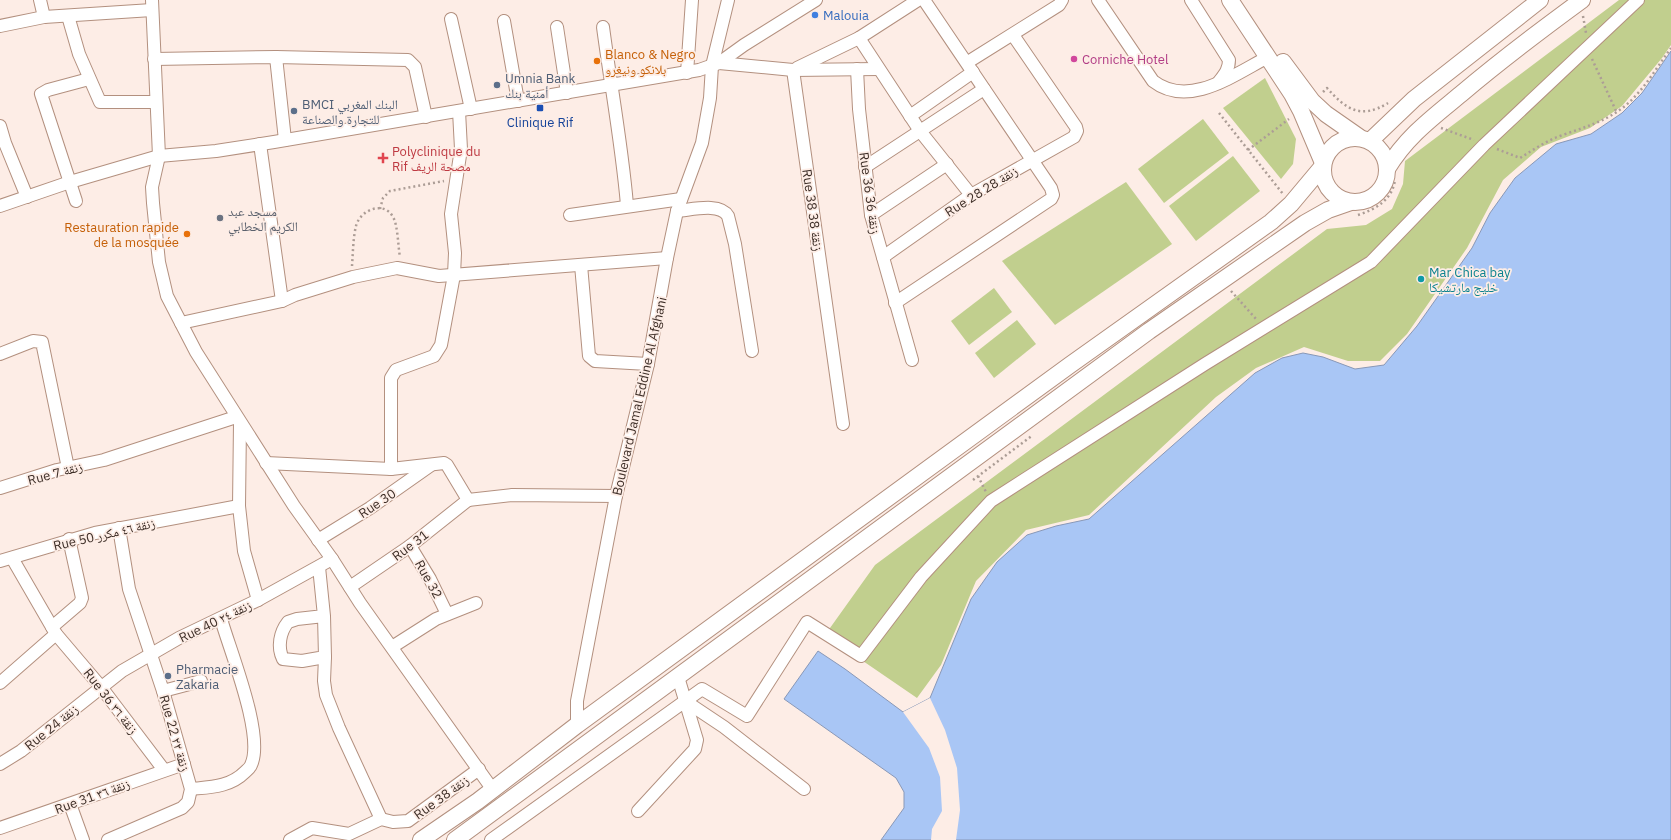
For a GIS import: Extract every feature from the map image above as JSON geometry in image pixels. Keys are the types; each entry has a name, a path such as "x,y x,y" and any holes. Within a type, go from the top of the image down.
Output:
{"main road":[{"path":"1230,0 1268,57 1307,106 1326,114 1379,148 1385,158 1387,169"},
{"path":"1239,0 1307,106 1323,165 1324,180 1330,190 1339,198 1351,202"},
{"path":"421,840 493,790 577,724 1070,365 1271,222 1291,204 1323,165 1332,146 1349,138 1364,139 1540,0"},
{"path":"455,840 1149,332 1223,280 1305,223 1328,210 1372,197 1380,190 1385,180 1387,169 1397,151 1410,136 1494,67 1582,0"}],"street":[{"path":"40,0 44,17"},
{"path":"688,73 692,0"},
{"name":"Boulevard Jamal Eddine Al Afghani","path":"577,724 577,701 616,496 648,364 667,258 678,211 703,136 728,0"},
{"path":"0,206 70,182 159,156 260,144 688,73 716,65 744,45 816,0"},
{"path":"793,70 859,38 918,0"},
{"path":"896,303 1051,199 1053,195 1051,188 984,89 971,67 924,0"},
{"path":"910,116 1013,35 1059,5 1062,0"},
{"path":"1098,0 1153,81 1161,87 1176,92 1189,91 1217,84 1268,57"},
{"path":"1191,0 1227,55 1229,67 1226,74 1217,84"},
{"path":"491,840 702,689 747,716 807,622 861,656 921,577 991,501 1263,328 1371,262 1484,145 1638,0"},
{"path":"0,26 44,17 68,16 152,5 159,156 152,187 159,262 167,296 196,352 266,463 350,587 493,790"},
{"path":"68,16 79,54 96,95 102,102 156,102"},
{"path":"391,469 391,378 396,370 434,356 439,350 443,337 454,275 451,214 465,110 451,19"},
{"path":"504,21 518,102"},
{"path":"557,27 567,93"},
{"path":"604,27 611,86 623,158 627,205"},
{"name":"Rue 28 زنقة 28","path":"882,257 971,196 1074,137 1076,127 1013,35"},
{"path":"859,38 920,131 971,196"},
{"path":"154,59 276,56 397,58 410,61 415,68 420,82 426,117"},
{"path":"276,56 285,140"},
{"path":"716,65 793,70 878,69"},
{"name":"Rue 36 زنقة 36","path":"857,69 865,167 871,215 912,360"},
{"name":"Rue 38 زنقة 38","path":"793,70 843,424"},
{"path":"76,200 41,94 48,90 89,79"},
{"path":"865,167 984,89"},
{"path":"0,126 2,144 27,197"},
{"path":"260,144 282,301"},
{"path":"871,215 947,164"},
{"path":"570,215 627,205 682,199"},
{"path":"678,211 718,208 726,212 735,244 752,351"},
{"path":"181,323 282,301 295,295 350,278 401,269 428,275 454,275 667,258"},
{"path":"581,265 589,356 595,361 648,364"},
{"path":"0,354 32,341 42,342 68,468"},
{"path":"238,420 239,506 244,551 258,600"},
{"name":"Rue 7 زنقة","path":"0,488 68,468 111,458 238,420"},
{"path":"266,463 391,469 446,463 468,500 512,495 616,496"},
{"name":"Rue 30","path":"318,540 370,508 434,464"},
{"name":"Rue 31","path":"350,587 410,546 468,500"},
{"name":"Rue 50 زنقة ٤٦ مكرر","path":"6,560 69,539 119,528 239,506"},
{"name":"Rue 22 زنقة ٢٢","path":"119,528 129,589 163,691 191,789"},
{"path":"0,683 54,631 80,603 82,598 69,539"},
{"name":"Rue 32","path":"410,546 430,579 447,614"},
{"name":"Rue 40 زنقة ٢٤","path":"101,687 150,654 179,638 258,600 332,559"},
{"name":"Rue 36 زنقة ٣٦","path":"6,560 54,631 101,687 164,770"},
{"path":"290,840 312,828 349,834 381,819 339,728 326,695 324,681 324,616 319,567"},
{"path":"392,647 436,619 476,603"},
{"path":"324,616 297,619 288,622 282,632 280,654 286,661 307,661 325,657"},
{"path":"108,840 182,808 188,802 191,789 226,784 238,779 251,766 254,743 251,720 221,619"},
{"path":"638,811 695,749 698,740 678,677"},
{"path":"163,691 201,681"},
{"name":"Rue 24 زنقة","path":"0,764 21,751 101,687"},
{"path":"685,701 724,727 804,789"},
{"name":"Rue 31 زنقة ٣٦","path":"0,829 184,764"},
{"name":"Rue 38 زنقة","path":"381,819 393,822 408,821 479,769"},
{"path":"70,804 83,840"},
{"path":"0,829 4,840"}],"path":[{"path":"1431,119 1438,127 1520,158 1559,136 1602,121 1622,109 1636,95 1671,48"},
{"path":"1248,150 1307,106 1327,88 1343,106 1350,109 1373,110 1392,100"},
{"path":"1219,113 1291,204"},
{"path":"380,209 383,198 390,191 456,179"},
{"path":"350,278 356,226 363,213 368,210 380,209 388,212 394,217 401,269"},
{"path":"1223,280 1263,328"},
{"path":"978,476 991,501"}],"green space":[{"path":"1619,0 1671,0 1671,45 1622,106 1590,128 1541,147 1503,180 1467,248 1407,334 1380,361 1348,361 1304,347 1256,368 1216,397 1089,515 1026,530 976,581 941,665 917,698 825,635 875,565 1327,229 1366,225 1392,209 1403,184 1405,161"},
{"path":"1265,78 1296,139 1293,164 1281,179 1223,108"},
{"path":"1203,119 1229,153 1164,203 1138,169"},
{"path":"1233,156 1260,191 1196,241 1169,206"},
{"path":"1126,182 1172,244 1055,325 1002,261"},
{"path":"994,288 1012,312 969,345 951,321"},
{"path":"1017,320 1036,344 994,378 975,353"}],"water":[{"path":"1671,51 1671,840 881,840 904,808 904,792 896,778 784,699 818,651 903,712 930,698 971,599 997,562 1027,535 1056,526 1089,519 1255,373 1282,358 1303,353 1323,357 1355,369 1384,365 1417,326 1472,248 1490,213 1515,178 1556,144 1591,134 1622,113 1642,93"}],"pier":[{"path":"930,698 945,730 957,768 960,810 956,840 931,840 932,829 942,811 940,777 929,748 903,712"}],"place":[{"name":"Malouia","path":"815,15"},
{"name":"Corniche Hotel","path":"1074,59"},
{"name":"Blanco & Negro بلانكو ونيغرو","path":"597,61"},
{"name":"Umnia Bank أمنية بنك","path":"497,85"},
{"name":"Clinique Rif","path":"540,108"},
{"name":"BMCI البنك المغربي للتجارة والصناعة","path":"294,111"},
{"name":"Polyclinique du Rif مصحة الريف","path":"383,158"},
{"name":"مسجد عبد الكريم الخطابي","path":"220,218"},
{"name":"Restauration rapide de la mosquée","path":"187,234"},
{"name":"Mar Chica bay خليج مارتشيكا","path":"1421,279"},
{"name":"Pharmacie Zakaria","path":"168,676"}]}
